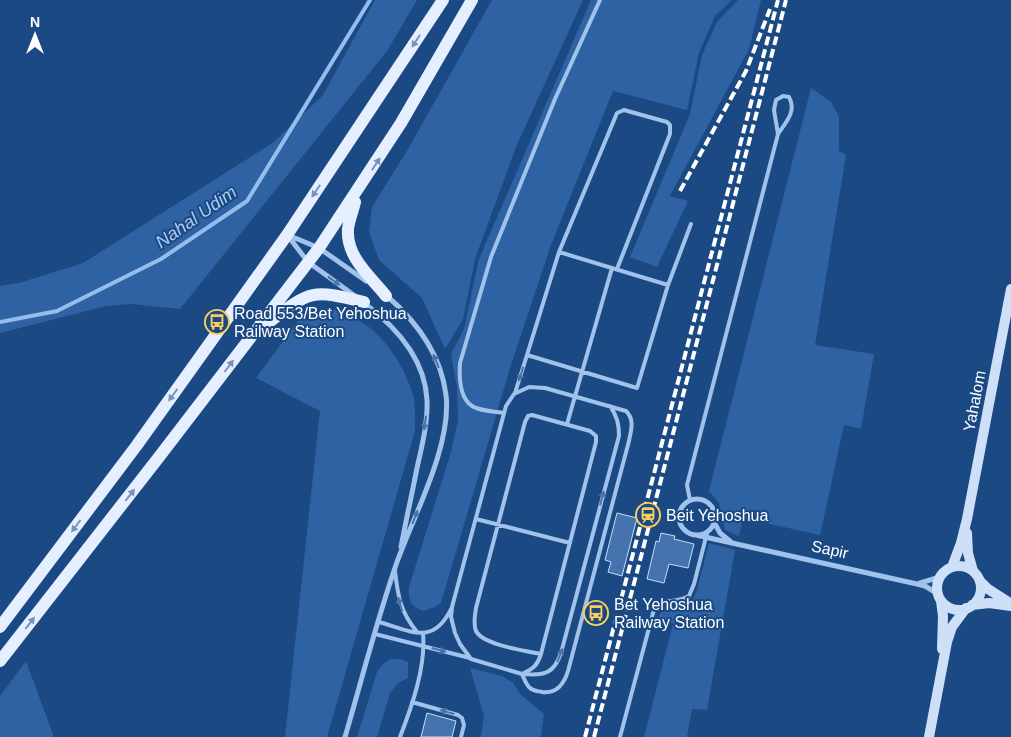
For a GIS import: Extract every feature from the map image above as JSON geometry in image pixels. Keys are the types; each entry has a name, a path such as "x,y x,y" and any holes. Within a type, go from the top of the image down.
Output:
{"main road":[{"path":"0,627 137,445 287,234 443,0"},
{"path":"0,661 319,248 402,124 472,0"},
{"path":"357,192 348,230 351,252 386,296"},
{"name":"Yahalom","path":"952,567 967,519 1011,289"},
{"path":"254,333 300,298 309,295 332,294 364,302"},
{"name":"Yahalom","path":"967,519 968,553 973,571"},
{"path":"941,667 943,616 937,588 940,577 946,570 952,567 965,566 973,571 988,589 1011,605"},
{"path":"929,737 941,667 952,627 980,595 980,581"},
{"path":"939,598 953,609 989,604 1011,605"}],"street":[{"path":"287,234 319,248 403,310 425,338 442,374 446,396 446,414 439,450 431,476 394,571 345,737"},
{"path":"287,234 308,262 390,323 408,347 423,380 427,398 427,412 422,446 397,562"},
{"path":"702,499 712,506 716,518 715,524 706,535 696,535 686,531 679,522 680,510 690,500 702,499"},
{"name":"Sapir","path":"715,524 720,533 736,544"},
{"name":"Sapir","path":"706,535 736,544 925,586 939,598"},
{"name":"Sapir","path":"917,584 940,577"}],"lane":[{"path":"504,414 476,408 469,404 461,384 460,363 491,257 552,108 600,0"},
{"path":"690,500 687,485 778,134 793,111 789,97 783,96 776,100 774,110 778,134"},
{"path":"379,622 423,633 430,632 439,627 446,620 452,607 504,414 514,394 559,252 617,112 624,110 667,122 670,125 670,134 615,269 581,371 567,424"},
{"path":"527,355 637,388 668,285 691,224"},
{"path":"559,252 668,285"},
{"path":"514,394 529,387 537,387 610,406 626,411 630,415 632,427 565,681 556,690 546,692 535,691 529,688 522,674"},
{"path":"375,634 522,674 545,674 552,669 562,653 619,436 618,421 610,406"},
{"path":"522,674 532,670 538,664 541,654 570,543 596,436 590,431 532,415 528,416 525,422 475,614 476,631 489,642 541,654"},
{"path":"476,519 570,543"},
{"path":"620,737 653,613 656,606 662,602 678,601 689,596 694,584 706,535"},
{"path":"394,571 400,605 417,632"},
{"path":"452,607 451,617 455,633 460,644 471,659"},
{"path":"400,737 422,667 423,633"},
{"path":"412,702 458,715 462,718 464,725 461,737"}],"shaded area":[{"path":"375,0 417,0 387,51 180,309 132,304 106,306 0,333 0,286 19,283 83,263 274,142 323,95"},
{"path":"492,0 583,0 516,147 475,259 463,319 445,349 422,298 379,260 369,232 372,207 408,149"},
{"path":"591,0 732,0 715,16 699,53 687,110 613,91 551,245 510,368 441,603 423,611 411,602 409,587 451,452 458,420 457,387 451,354 464,329 479,259"},
{"path":"738,0 761,0 749,49 670,196 688,201 657,267 630,257 690,114 702,55 717,22"},
{"path":"811,88 831,102 839,117 839,151 846,155 815,345 874,354 861,429 844,425 820,535 743,518 739,536 725,530 719,503 709,491"},
{"path":"327,308 342,312 369,327 391,350 407,377 412,392 415,406 415,431 327,737 285,737 320,411 256,378 303,314"},
{"path":"709,543 735,550 707,710 692,709 687,737 644,737 673,624 658,619 662,609 690,605 697,590"},
{"path":"391,659 400,659 408,662 408,678 398,683 390,693 377,737 357,737 377,672 384,663"},
{"path":"26,661 54,737 0,737 0,696"},
{"path":"470,668 502,676 513,683 521,695 544,714 541,737 481,737 484,716"}],"building":[{"path":"617,513 637,518 622,576 608,572 611,562 605,560"},
{"path":"661,533 675,536 674,539 694,544 688,568 669,564 664,583 647,579 656,541 659,542"},
{"path":"427,713 456,721 452,737 421,737"}],"waterway":[{"name":"Nahal Udim","path":"0,322 57,311 161,259 247,201 370,0"}],"railway":[{"path":"585,737 778,0"},
{"path":"594,737 786,0"},
{"path":"680,191 746,71 770,9"}],"place":[{"name":"Road 553/Bet Yehoshua Railway Station","path":"217,322"},
{"name":"Beit Yehoshua","path":"648,515"},
{"name":"Bet Yehoshua Railway Station","path":"596,613"}]}
